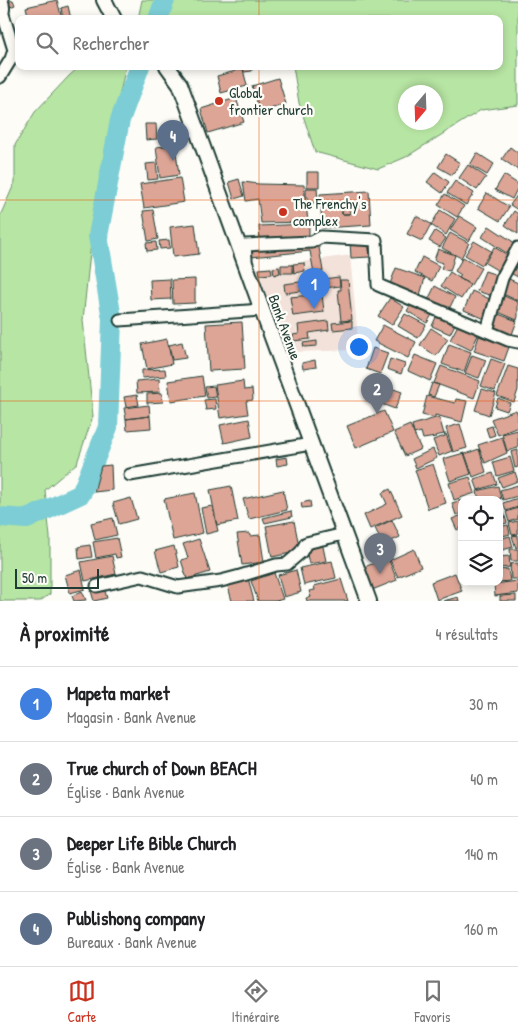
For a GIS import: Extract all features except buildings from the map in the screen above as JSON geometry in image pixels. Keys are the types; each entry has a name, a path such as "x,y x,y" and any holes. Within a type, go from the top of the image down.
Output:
{"street":[{"path":"0,77 14,50 1,15 4,6 2,0"},
{"path":"104,0 112,15"},
{"name":"Bank Avenue","path":"170,70 180,84 246,269 369,601"},
{"path":"246,269 245,245 312,242 322,237 376,240 378,285 508,340 518,342"},
{"path":"487,331 502,278 518,248"},
{"path":"120,320 262,310"},
{"path":"130,475 311,444"},
{"path":"97,586 142,576 178,587 221,581 276,565 287,564 301,552 306,543 344,534"}],"shaded area":[{"path":"350,255 359,350 290,352 254,269"}],"green space":[{"path":"142,0 518,0 518,105 481,110 406,157 378,169 315,152 299,103 294,70 503,70 503,15 139,15"},
{"path":"76,70 125,70 95,204 83,320 93,416 77,463 45,490 50,537 50,594 40,601 0,601 0,216 15,182 15,145 35,112"}],"waterway":[{"path":"159,15 165,0"},
{"path":"0,517 27,519 81,494 108,427 112,319 98,236 120,120 139,70"}],"place":[{"name":"Global frontier church","path":"219,101"},
{"name":"Publishong company","path":"173,161"},
{"name":"The Frenchy's complex","path":"283,212"},
{"name":"Mapeta market","path":"314,309"},
{"name":"True church of Down BEACH","path":"377,414"},
{"name":"Deeper Life Bible Church","path":"380,574"}]}
